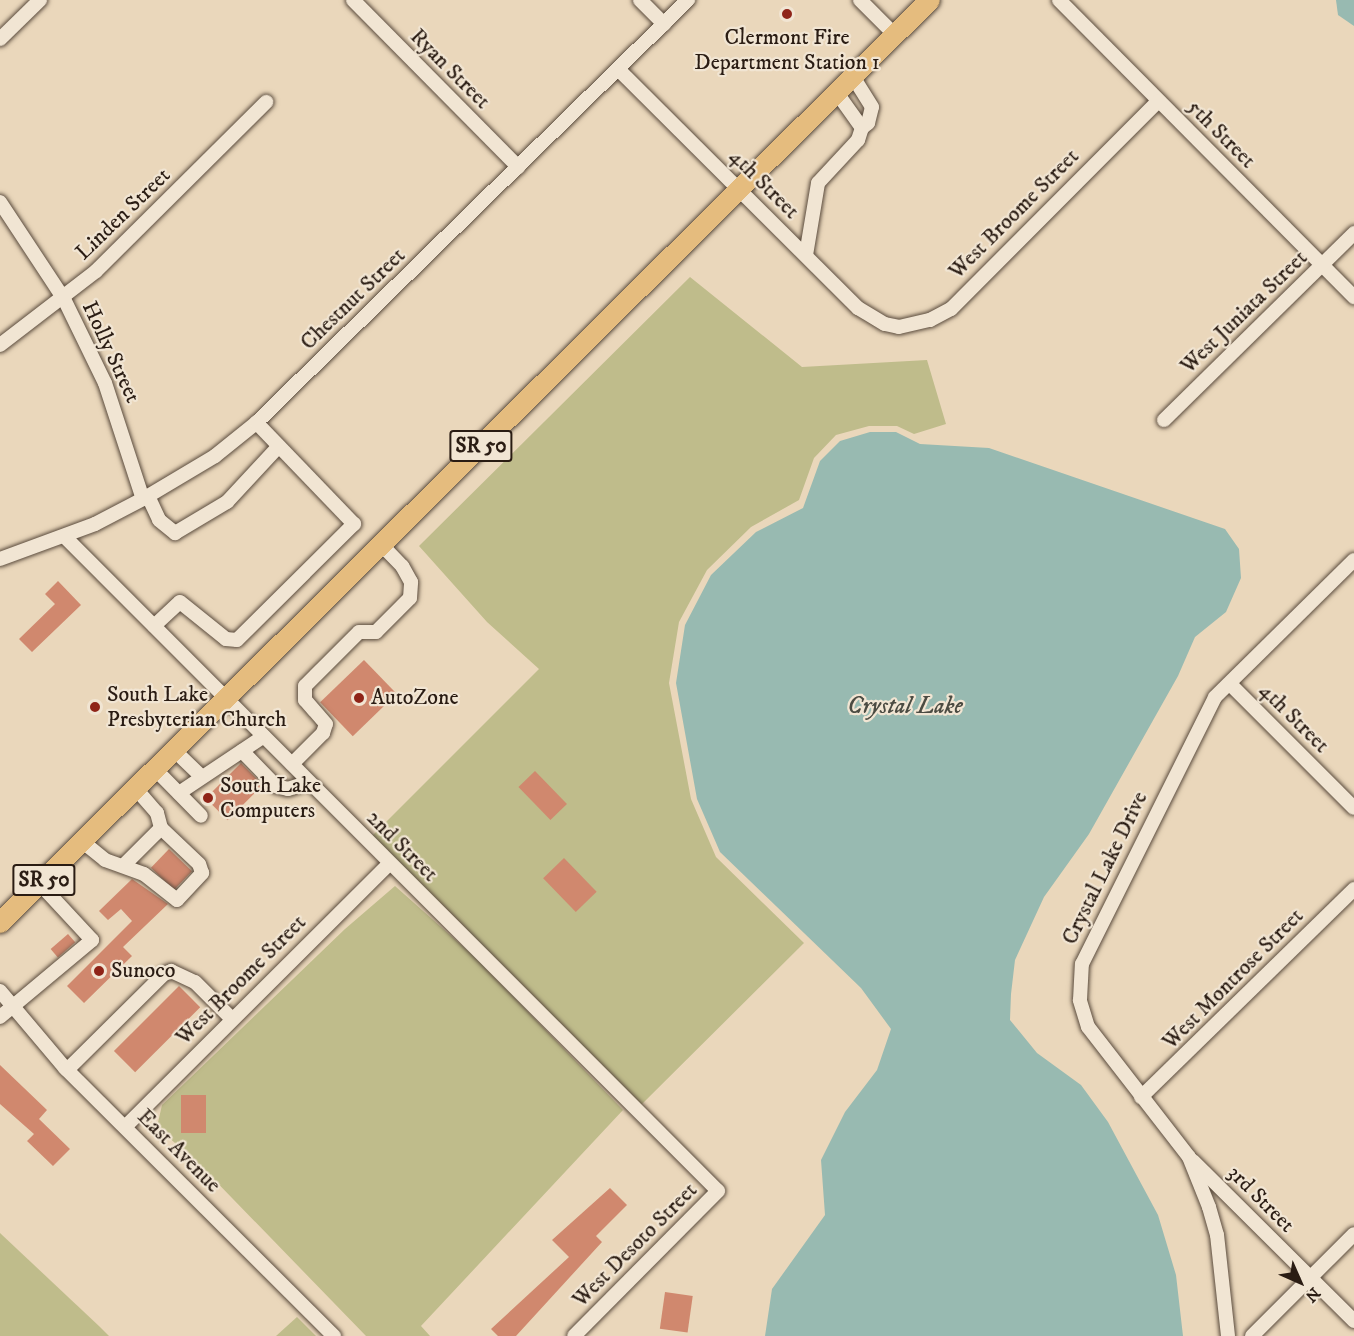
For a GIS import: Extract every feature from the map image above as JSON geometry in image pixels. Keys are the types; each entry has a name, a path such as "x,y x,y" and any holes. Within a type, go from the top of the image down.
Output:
{"highway":[{"name":"SR 50","path":"0,923 930,0"}],"street":[{"path":"0,39 40,0"},
{"name":"Ryan Street","path":"353,0 518,167"},
{"path":"640,0 664,24"},
{"name":"Chestnut Street","path":"0,559 64,537 146,498 215,456 256,422 688,0"},
{"path":"860,0 895,35"},
{"name":"5th Street","path":"1059,0 1354,297"},
{"name":"4th Street","path":"618,69 858,308 885,324"},
{"path":"806,255 818,183 858,140 862,128 868,123 872,107 853,77"},
{"path":"837,93 862,128"},
{"name":"West Broome Street","path":"885,324 912,326 951,309 1158,101"},
{"name":"Linden Street","path":"0,345 64,299 266,102"},
{"name":"Holly Street","path":"0,202 64,299 121,422 146,498 159,520 175,533 227,502 279,446"},
{"name":"West Juniata Street","path":"1164,420 1354,233"},
{"path":"154,626 180,602 226,639 237,640 354,524 256,422"},
{"name":"2nd Street","path":"64,537 710,1183"},
{"path":"292,764 323,733 326,724 304,700 305,686 359,632 376,632 410,598 411,582 402,566 382,545"},
{"path":"1230,684 1354,560"},
{"name":"4th Street","path":"1230,684 1354,808"},
{"name":"Crystal Lake Drive","path":"1228,1336 1216,1235 1189,1157 1088,1027 1080,1000 1082,964 1182,758 1215,697 1230,684"},
{"path":"179,793 200,775 264,736"},
{"path":"175,751 200,775"},
{"path":"242,751 276,786 288,789 309,782"},
{"path":"156,770 201,816"},
{"path":"83,842 105,860 125,864 177,900 202,873 199,864 161,828 157,813 136,789"},
{"path":"125,864 161,828"},
{"name":"West Broome Street","path":"125,1127 389,864"},
{"path":"0,1017 10,1006 92,939 40,884"},
{"name":"West Montrose Street","path":"1141,1097 1354,889"},
{"path":"67,1070 164,974 171,971 195,982 232,1019"},
{"name":"East Avenue","path":"0,991 10,1006 67,1070 334,1336"},
{"name":"3rd Street","path":"1189,1157 1354,1321"},
{"name":"West Desoto Street","path":"574,1336 718,1191 710,1183"},
{"path":"1252,1336 1354,1234"}],"shaded area":[{"path":"690,277 802,367 927,360 946,424 914,434 897,426 869,426 836,435 814,458 799,500 751,527 707,570 679,622 669,683 691,799 716,857 804,943 640,1106 372,836 539,669 487,622 419,546"},
{"path":"395,886 477,959 623,1110 421,1326 430,1336 366,1336 202,1167 157,1127 162,1105 345,929"},
{"path":"0,1233 100,1327 109,1336 0,1336"},
{"path":"297,1317 316,1336 276,1336"}],"water":[{"path":"1336,0 1354,0 1354,26 1338,15"},
{"name":"Crystal Lake","path":"870,432 896,432 920,444 989,448 1225,529 1239,549 1241,578 1226,612 1195,637 1178,676 1089,834 1044,897 1015,960 1011,994 1010,1020 1037,1053 1081,1085 1108,1122 1158,1215 1176,1275 1183,1336 765,1336 772,1289 825,1215 821,1160 845,1112 877,1070 891,1029 861,988 720,852 697,799 676,683 685,625 711,575 756,532 803,508 820,461 840,441"}],"building":[{"path":"58,581 81,605 32,652 19,639 55,604 45,594"},
{"name":"AutoZone","path":"364,660 397,694 353,736 320,702"},
{"path":"241,763 263,785 228,820 206,798"},
{"path":"535,771 567,804 550,820 518,787"},
{"path":"169,849 192,871 174,890 151,868"},
{"path":"564,858 597,892 576,912 543,878"},
{"path":"132,879 168,904 123,947 132,956 84,1003 67,986 132,921 121,909 108,920 99,911"},
{"path":"68,934 75,942 58,957 51,949"},
{"path":"179,986 200,1007 135,1072 114,1051"},
{"path":"0,1065 47,1110 39,1119 70,1149 53,1166 27,1141 34,1134 0,1104"},
{"path":"181,1095 206,1095 206,1133 181,1133"},
{"path":"610,1188 627,1205 596,1236 602,1242 516,1336 498,1336 491,1329 569,1257 552,1240"},
{"path":"665,1292 693,1296 688,1333 660,1329"}],"place":[{"name":"Clermont Fire Department Station 1","path":"787,14"},
{"name":"AutoZone","path":"359,698"},
{"name":"South Lake Presbyterian Church","path":"95,707"},
{"name":"South Lake Computers","path":"208,798"},
{"name":"Sunoco","path":"99,971"}]}
